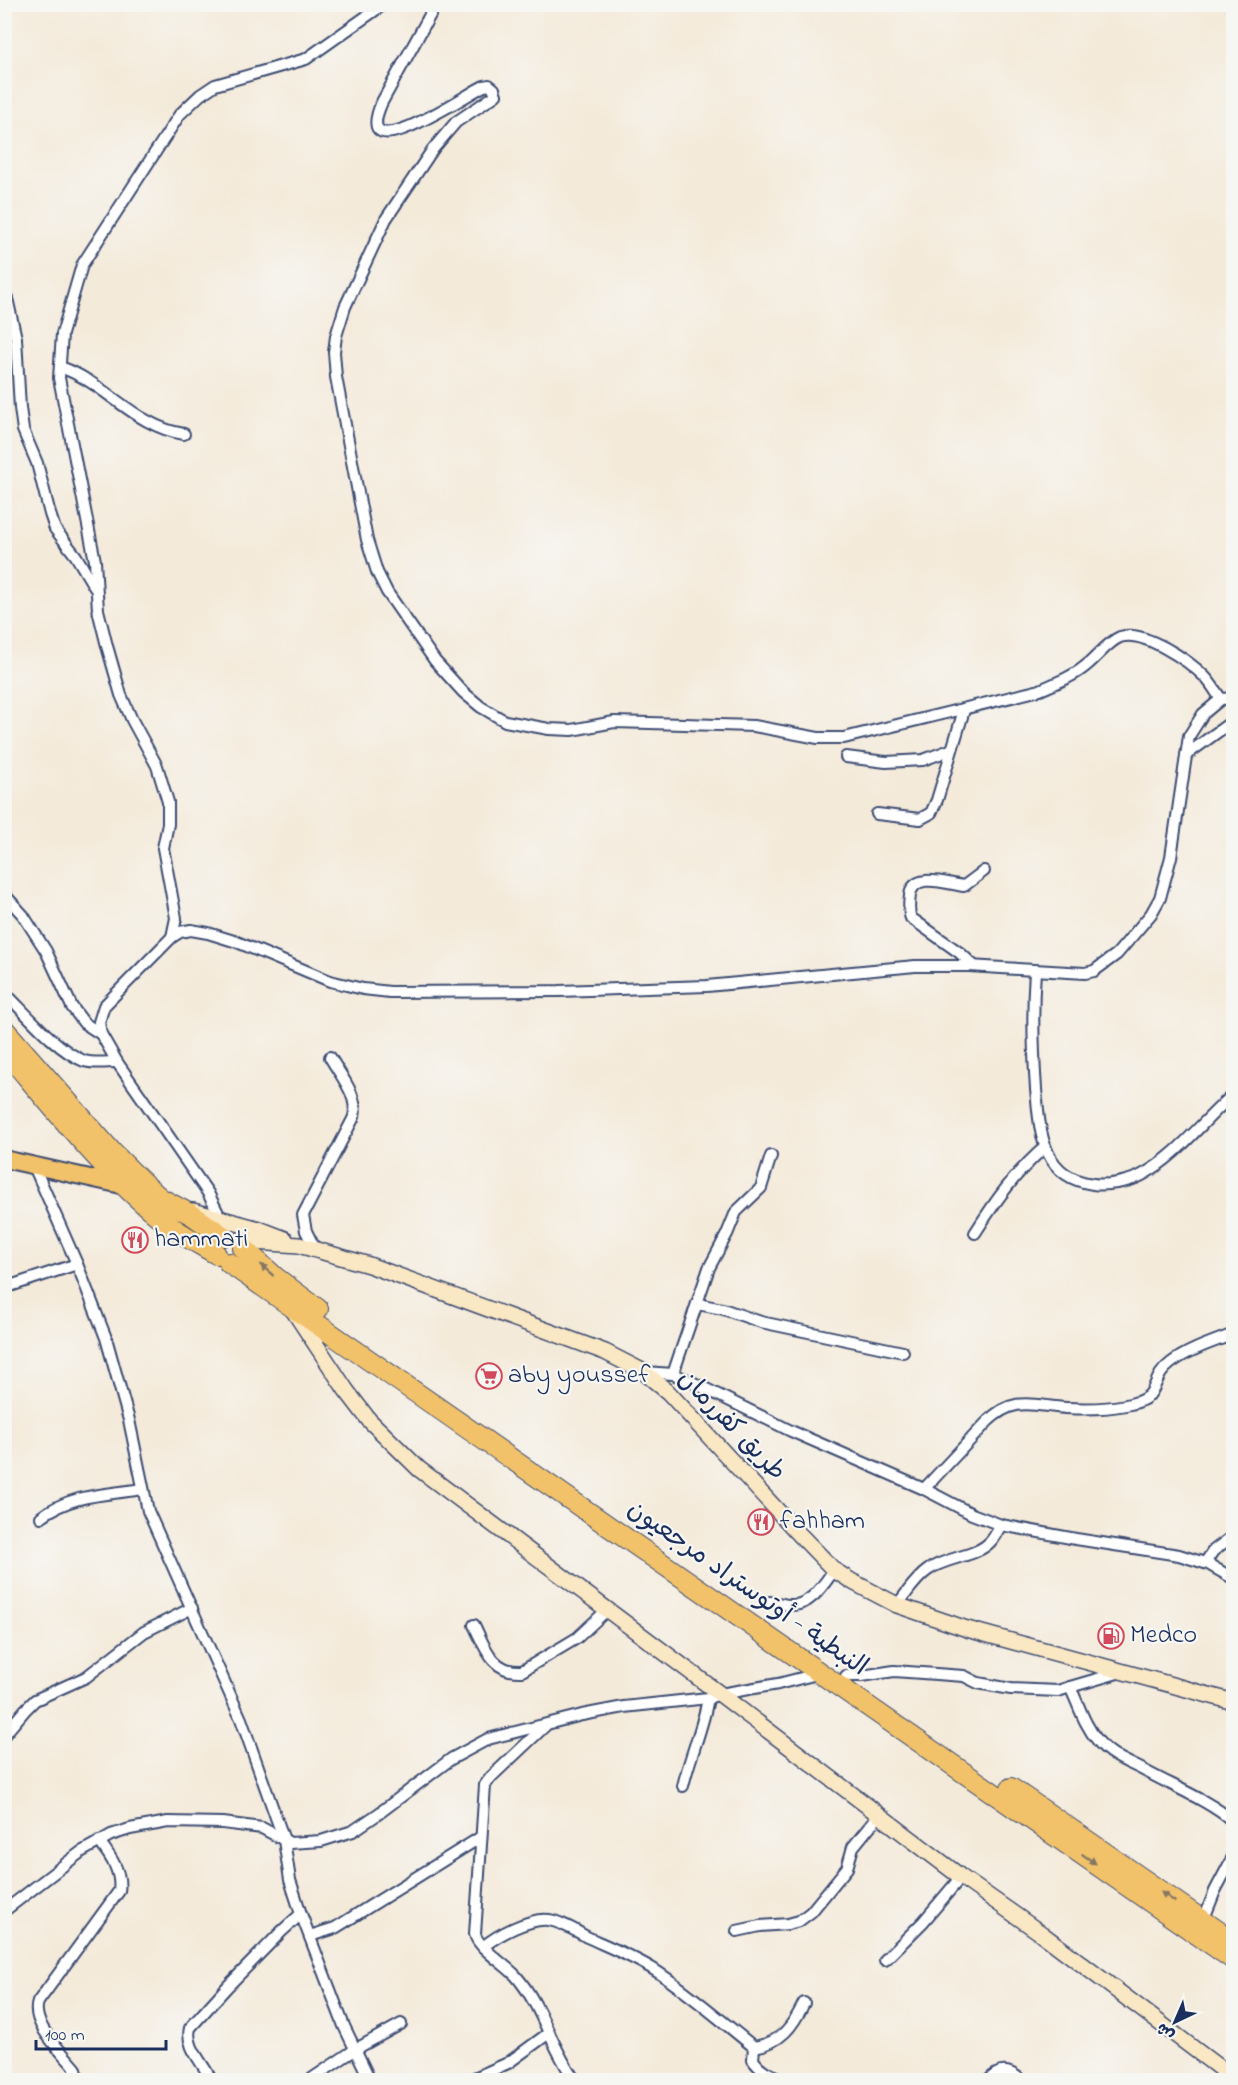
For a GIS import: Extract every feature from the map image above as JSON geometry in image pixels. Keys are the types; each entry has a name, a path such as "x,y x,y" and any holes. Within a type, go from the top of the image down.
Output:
{"highway":[{"name":"النبطية - أوتوستراد مرجعيون","path":"4,1029 112,1152 167,1201 231,1236 275,1277 324,1313 1233,1942"},
{"name":"النبطية - أوتوستراد مرجعيون","path":"4,1050 126,1186 177,1230 291,1306 822,1673 1233,1960"},
{"path":"222,1259 217,1242 231,1236"}],"main road":[{"path":"4,1159 126,1186 167,1201"}],"street":[{"path":"172,937 176,918 163,848 168,824 168,802 158,766 132,720 118,687 98,610 95,561 62,398 60,368 62,334 82,266 94,244 185,109 200,94 215,85 306,59 384,4"},
{"path":"436,4 382,102 376,116 378,126 382,131 391,134 415,125 484,86 489,85 494,89 496,95 456,122 433,148 386,219 345,307 336,336 334,352 336,377 370,550 387,592 435,661 463,692 481,707 506,721 549,729 572,730 614,722 754,726 818,738 844,738 1040,690 1064,680 1086,666 1120,637 1130,636 1145,639 1167,649 1186,662 1205,677 1221,699"},
{"path":"6,298 16,338 23,430 37,463 56,529 90,577 97,591"},
{"path":"60,368 88,381 159,428 184,434"},
{"path":"299,1245 259,1229 231,1236 208,1193 117,1062 101,1034 99,1022 104,1005 172,937 180,932 191,930 237,942 330,981 363,989 415,993 707,986 891,967 974,966 1074,974 1094,970 1117,954 1151,914 1164,887 1169,866 1188,736 1203,714 1221,699 1233,698"},
{"path":"877,814 920,819 927,817 937,800 950,750 964,710"},
{"path":"1186,755 1233,720"},
{"path":"846,757 886,762 923,760 950,750"},
{"path":"974,966 960,953 911,918 909,902 912,888 918,882 932,881 964,886 984,871"},
{"path":"4,894 23,915 45,951 72,1007 84,1023 101,1034"},
{"path":"1035,970 1032,1016 1033,1056 1039,1126 1045,1147 1058,1167 1080,1182 1107,1184 1140,1177 1160,1164 1233,1094"},
{"path":"4,992 39,1028 74,1055 86,1061 117,1062"},
{"path":"315,1249 303,1224 303,1215 356,1109 354,1099 330,1057"},
{"path":"975,1233 1002,1191 1045,1147"},
{"path":"673,1374 709,1268 727,1234 735,1212 760,1188 771,1156"},
{"path":"33,1164 97,1312 129,1420 142,1489 154,1525 171,1558 241,1719 284,1840 290,1880 302,1914 336,2006 370,2080"},
{"name":"طريق كفررمان","path":"231,1236 299,1245 369,1265 605,1352 644,1372 668,1392 834,1570 897,1605 997,1638 1233,1702"},
{"path":"4,1288 77,1264"},
{"path":"697,1304 723,1309 761,1322 903,1352"},
{"path":"291,1306 346,1390 382,1434 419,1469 608,1609 714,1696 1042,1934 1233,2079"},
{"path":"924,1489 988,1421 1004,1409 1027,1403 1091,1409 1142,1402 1150,1396 1168,1365 1192,1351 1233,1334"},
{"path":"644,1372 673,1374 800,1435 924,1489 972,1514 1001,1525 1179,1555 1205,1563 1233,1580"},
{"path":"41,1517 68,1501 92,1495 142,1489"},
{"path":"897,1605 917,1579 929,1569 939,1563 980,1549 992,1540 1001,1525"},
{"path":"1205,1563 1213,1551 1233,1535"},
{"path":"770,1602 791,1606 806,1602 819,1590 834,1570"},
{"path":"4,1735 35,1700 86,1677 144,1632 192,1608"},
{"path":"474,1625 500,1667 511,1672 522,1671 577,1638 608,1609"},
{"path":"846,1676 894,1671 964,1676 978,1683 1011,1689 1058,1691 1124,1671"},
{"path":"4,1911 99,1841 130,1829 168,1822 254,1827 295,1843 321,1841 352,1831 464,1751 488,1739 624,1707 714,1696 822,1673"},
{"path":"1070,1688 1085,1723 1105,1748 1126,1762 1204,1802 1233,1822"},
{"path":"683,1786 690,1756 714,1696"},
{"path":"547,1724 491,1776 485,1785 475,1934 476,1941 516,1976 534,2000 563,2063 575,2080"},
{"path":"737,1931 760,1926 788,1924 805,1917 848,1868 854,1847 879,1815"},
{"path":"310,1936 335,1928 481,1838"},
{"path":"75,2080 76,2069 39,2024 36,2008 38,2002 119,1891 120,1883 113,1861 99,1841"},
{"path":"1203,1921 1233,1855"},
{"path":"885,1960 923,1922 961,1877"},
{"path":"211,2080 190,2044 188,2035 190,2028 250,1963 302,1914"},
{"path":"483,1947 500,1935 537,1920 555,1921 636,1959 654,1970 754,2047"},
{"path":"754,2047 763,2045 791,2028 804,2003"},
{"path":"310,2080 356,2049 401,2024"},
{"path":"470,2080 508,2063 549,2033"},
{"path":"754,2047 753,2060 757,2066 785,2080"},
{"path":"989,2080 998,2072 1003,2071 1021,2080"}],"place":[{"name":"hammati","path":"135,1240"},
{"name":"aby youssef","path":"489,1376"},
{"name":"fahham","path":"761,1522"},
{"name":"Medco","path":"1111,1636"}]}
